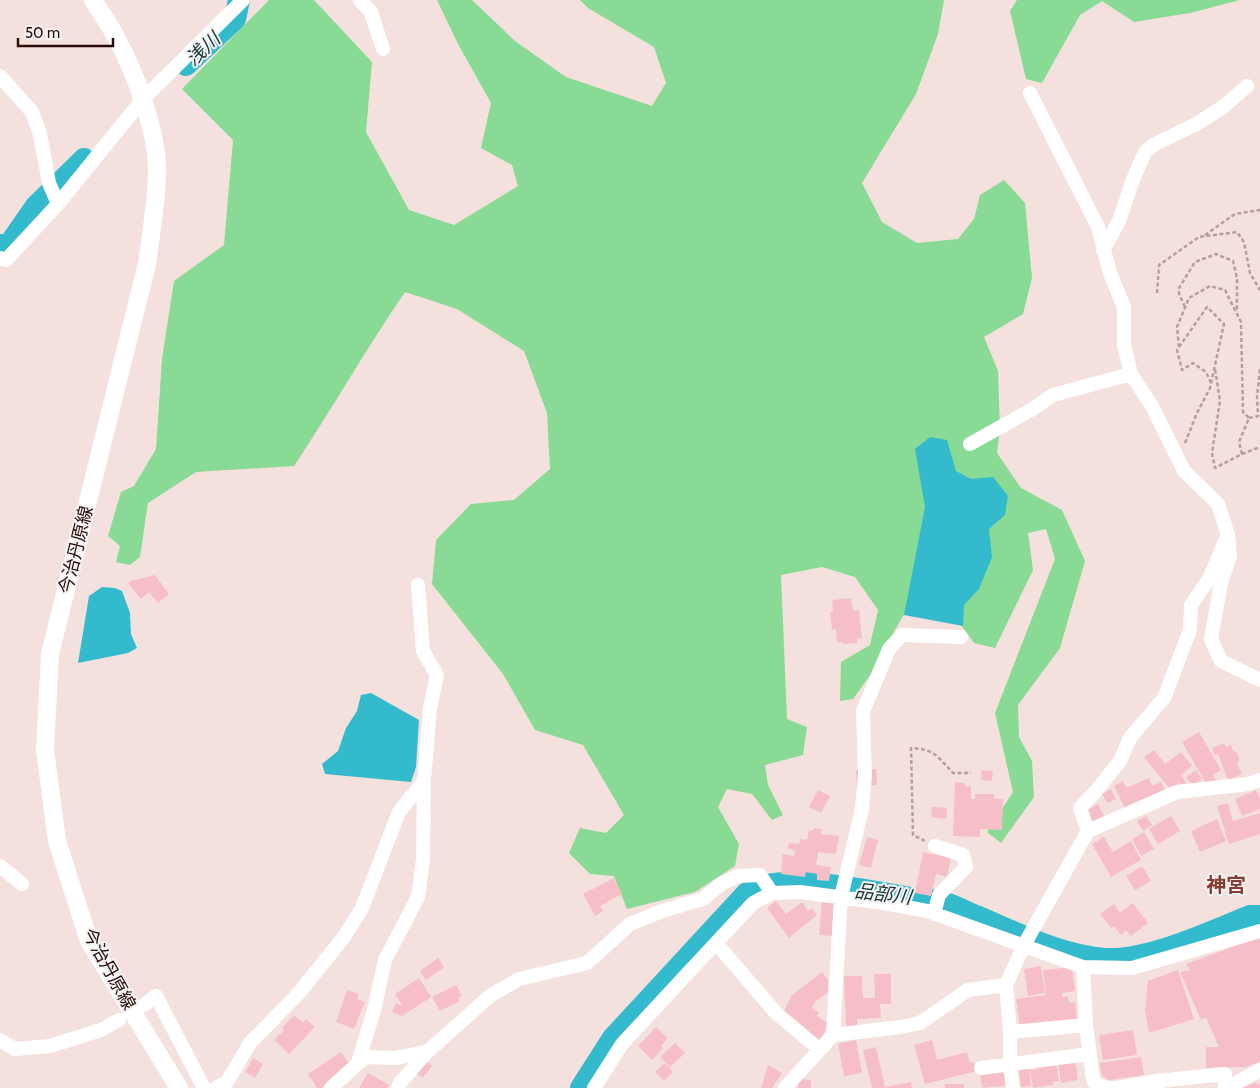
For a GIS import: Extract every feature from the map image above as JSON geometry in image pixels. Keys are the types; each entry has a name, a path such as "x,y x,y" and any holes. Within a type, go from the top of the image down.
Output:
{"main road":[{"name":"今治丹原線","path":"93,0 117,39 143,98 153,136 157,168 152,230 146,264 50,654 45,750 57,840 89,940 179,1088"}],"street":[{"path":"0,258 6,260 58,204 143,98 243,0"},
{"path":"360,0 370,12 382,49"},
{"path":"0,76 32,112 40,134 49,183 58,204"},
{"path":"1103,250 1119,221 1145,152 1153,145 1210,115 1247,86"},
{"path":"1030,93 1098,227 1110,273 1124,307 1124,345 1131,374 1152,406 1184,471 1218,504 1228,535 1230,556 1221,583 1211,639 1221,661 1260,680"},
{"path":"970,444 1031,410 1053,395 1131,374"},
{"path":"1088,831 1080,808 1120,761 1130,738 1164,698 1190,630 1191,605 1209,579 1228,535"},
{"path":"358,1063 374,1010 385,960 418,897 422,859 424,780 430,708 437,675 423,651 418,585"},
{"path":"785,1088 833,1034 841,897 862,809 865,776 863,711 889,649 902,635 961,637"},
{"path":"216,1088 227,1082 250,1043 298,994 344,937 362,908 399,812 424,780"},
{"path":"1013,1088 1006,985 1024,945 1088,831 1177,792 1249,784 1260,780"},
{"path":"934,914 939,895 966,867 963,855 935,846"},
{"path":"0,866 22,884"},
{"path":"398,1088 400,1083 427,1052 490,996 519,979 586,963 630,924 662,911 704,899 720,884 738,876 760,875 772,893"},
{"path":"594,1088 622,1044 752,903 772,893 800,892 841,897 884,903 934,914 1084,967 1132,968 1260,931"},
{"path":"716,943 776,1013 819,1049"},
{"path":"1084,967 1086,1025 1092,1079 1095,1083 1106,1088 1117,1088 1225,1074 1225,1088"},
{"path":"833,1034 902,1027 920,1023 968,990 1006,985"},
{"path":"144,1005 156,996 204,1088"},
{"path":"3,1046 15,1049 50,1046 101,1030 119,1020"},
{"path":"1010,1032 1086,1025"},
{"path":"331,1088 365,1056 395,1058 427,1052"},
{"path":"981,1068 1089,1054"},
{"path":"1232,1088 1238,1082 1260,1070"}],"path":[{"path":"1204,236 1235,214 1260,210"},
{"path":"1157,293 1159,265 1199,237 1238,232 1244,242 1250,274 1260,290"},
{"path":"1185,307 1179,294 1179,288 1195,262 1216,254 1233,261 1237,278 1237,314"},
{"path":"1179,347 1177,327 1189,298 1210,286 1225,290 1241,322 1243,412 1249,418"},
{"path":"1185,445 1196,413 1211,383 1224,324 1207,307 1177,350 1182,370 1193,363 1206,372 1211,383"},
{"path":"1215,369 1220,401 1212,453 1215,468 1260,447"},
{"path":"1249,418 1258,416 1257,397 1260,369"},
{"path":"1242,454 1239,442 1249,418"},
{"path":"935,846 913,835 911,748 926,748 936,755 953,773 971,773"}],"green space":[{"path":"269,0 314,0 372,62 366,132 409,210 454,225 518,186 512,165 481,148 491,103 458,44 437,0 472,0 515,41 566,77 652,106 666,83 654,47 588,8 580,0 944,0 938,34 916,94 862,183 882,222 917,243 958,239 974,219 980,195 1004,180 1025,203 1032,278 1023,314 984,337 998,371 1000,429 997,453 1021,488 1062,510 1085,561 1060,648 1018,705 1019,737 1032,761 1034,797 1001,843 987,832 1013,792 995,713 1055,559 1046,529 1028,533 1033,570 995,648 974,643 952,612 921,585 874,670 853,699 840,701 841,662 870,645 878,610 855,577 822,567 781,575 787,719 807,727 803,755 765,765 768,785 783,815 772,820 752,794 727,789 718,807 739,844 735,866 695,892 627,909 614,876 590,874 569,853 580,828 606,833 624,815 583,745 535,730 503,674 432,584 436,540 471,504 514,500 550,469 547,413 524,351 457,309 405,292 294,466 196,472 148,503 140,557 130,565 116,562 120,546 108,536 121,492 134,486 156,449 162,359 174,281 224,245 233,140 182,89"},
{"path":"1017,0 1240,0 1190,13 1134,22 1102,1 1080,15 1042,83 1026,79 1010,11"}],"water":[{"path":"930,437 947,440 956,471 971,479 993,477 1008,496 1005,515 989,529 992,557 979,589 964,605 963,626 904,615 925,507 915,449"},
{"path":"102,587 115,588 122,591 130,613 131,634 137,648 128,653 78,663 89,596"},
{"path":"371,693 419,720 416,767 411,782 325,774 322,764 338,751 346,728 357,711 361,695"}],"building":[{"path":"155,575 169,594 158,603 149,592 141,599 128,583 130,581"},
{"path":"851,598 853,611 859,610 862,638 857,639 857,643 837,643 836,629 832,630 830,612 833,612 832,600"},
{"path":"1199,732 1221,770 1213,775 1216,780 1207,785 1182,742"},
{"path":"1224,743 1226,747 1231,745 1234,752 1236,751 1240,761 1237,763 1242,774 1228,780 1218,754 1215,755 1212,748"},
{"path":"1154,750 1165,764 1181,752 1192,766 1181,775 1186,783 1182,786 1179,783 1173,788 1172,786 1169,788 1144,757"},
{"path":"876,769 877,785 857,787 856,770"},
{"path":"982,770 993,771 992,781 981,780"},
{"path":"1196,770 1202,779 1193,786 1186,777"},
{"path":"1149,778 1152,786 1161,782 1166,792 1126,810 1114,786 1123,781 1126,788"},
{"path":"955,782 971,786 971,799 975,799 975,794 994,794 994,799 1003,799 1002,830 980,829 980,837 953,836"},
{"path":"1111,789 1116,799 1107,803 1102,794"},
{"path":"818,790 830,796 821,813 809,807"},
{"path":"1256,790 1260,798 1260,809 1242,816 1235,799"},
{"path":"1228,803 1233,821 1260,813 1260,834 1229,844 1217,806"},
{"path":"1098,804 1105,818 1093,824 1086,811"},
{"path":"932,807 947,808 946,819 931,817"},
{"path":"1146,816 1152,825 1143,831 1137,821"},
{"path":"1171,816 1180,831 1158,844 1149,829"},
{"path":"1217,819 1226,841 1200,852 1191,831"},
{"path":"814,828 822,829 821,834 839,836 836,854 818,852 816,865 831,867 829,881 817,880 817,874 806,872 805,877 781,874 783,854 794,856 795,850 788,849 789,843 799,844 800,839 807,840 809,830 813,831"},
{"path":"1144,832 1154,849 1141,856 1132,839"},
{"path":"867,837 878,840 871,868 859,865"},
{"path":"1104,837 1113,852 1131,841 1141,860 1111,877 1092,844"},
{"path":"923,852 951,858 947,877 936,874 931,896 915,893"},
{"path":"1142,866 1151,881 1135,890 1126,876"},
{"path":"614,878 622,894 600,906 603,911 595,916 583,894"},
{"path":"776,901 786,914 802,902 808,911 812,908 817,915 789,938 767,908"},
{"path":"822,901 837,902 834,936 819,935"},
{"path":"1133,903 1148,923 1131,936 1126,930 1121,935 1114,926 1111,928 1100,914 1114,904 1120,913"},
{"path":"1260,937 1260,1062 1245,1067 1206,1068 1206,1047 1219,1047 1206,1017 1201,1020 1180,972 1190,970 1186,964"},
{"path":"438,958 444,967 426,980 420,971"},
{"path":"1041,966 1045,993 1028,996 1024,969"},
{"path":"1072,967 1075,991 1062,993 1063,997 1068,996 1069,1003 1075,1002 1077,1023 1020,1029 1016,999 1046,995 1043,970"},
{"path":"1178,970 1194,1019 1149,1033 1145,1010 1148,981"},
{"path":"822,972 828,980 828,992 815,1002 812,1008 819,1013 817,1016 829,1024 820,1040 782,1015 792,995"},
{"path":"874,974 891,974 891,1004 880,1004 881,1018 857,1019 857,1026 846,1026 844,976 862,976 863,998 875,998"},
{"path":"419,978 431,997 402,1016 392,1012 396,1003 403,1007 395,994"},
{"path":"456,985 462,996 458,998 460,1001 440,1011 432,997"},
{"path":"347,990 359,994 357,999 365,1002 354,1029 336,1022"},
{"path":"294,1015 303,1023 306,1019 315,1027 289,1054 274,1040 284,1030 282,1028"},
{"path":"656,1027 668,1038 661,1046 663,1048 652,1060 638,1046"},
{"path":"1133,1030 1137,1055 1103,1060 1099,1035"},
{"path":"856,1040 862,1073 844,1076 838,1044"},
{"path":"932,1040 937,1060 967,1052 970,1063 974,1062 977,1071 925,1084 914,1045"},
{"path":"675,1043 685,1053 670,1067 660,1057"},
{"path":"876,1047 885,1088 872,1088 863,1050"},
{"path":"341,1052 350,1065 339,1077 322,1088 317,1088 308,1074"},
{"path":"1141,1057 1144,1075 1109,1080 1102,1076 1099,1063"},
{"path":"253,1058 263,1064 255,1078 245,1072"},
{"path":"1075,1059 1078,1080 1061,1083 1058,1062"},
{"path":"424,1060 432,1066 423,1078 415,1072"},
{"path":"1056,1062 1059,1081 1053,1082 1053,1085 1033,1088 1030,1070 1037,1069 1037,1066"},
{"path":"665,1063 673,1072 664,1081 655,1072"},
{"path":"768,1065 782,1073 772,1088 761,1088"},
{"path":"1029,1067 1031,1086 1021,1087 1018,1068"},
{"path":"1008,1070 1010,1085 982,1088 980,1074"},
{"path":"368,1073 389,1085 387,1088 359,1088"},
{"path":"799,1079 811,1080 811,1088 798,1088"},
{"path":"911,1082 912,1088 886,1088 886,1087"},
{"path":"1256,1082 1258,1085 1260,1084 1260,1088 1242,1088"},
{"path":"945,1084 964,1084 964,1088 945,1088"}],"waterway":[{"name":"浅川","path":"186,65 235,19 239,0"},
{"name":"浅川","path":"0,245 4,246 11,242 36,206 84,159"},
{"name":"品部川","path":"581,1088 613,1038 747,893 761,886 781,883 827,885 941,902 1056,949 1106,959 1123,958 1160,950 1250,916 1260,916"}],"district":[{"name":"神宮","path":"1226,885"}]}
